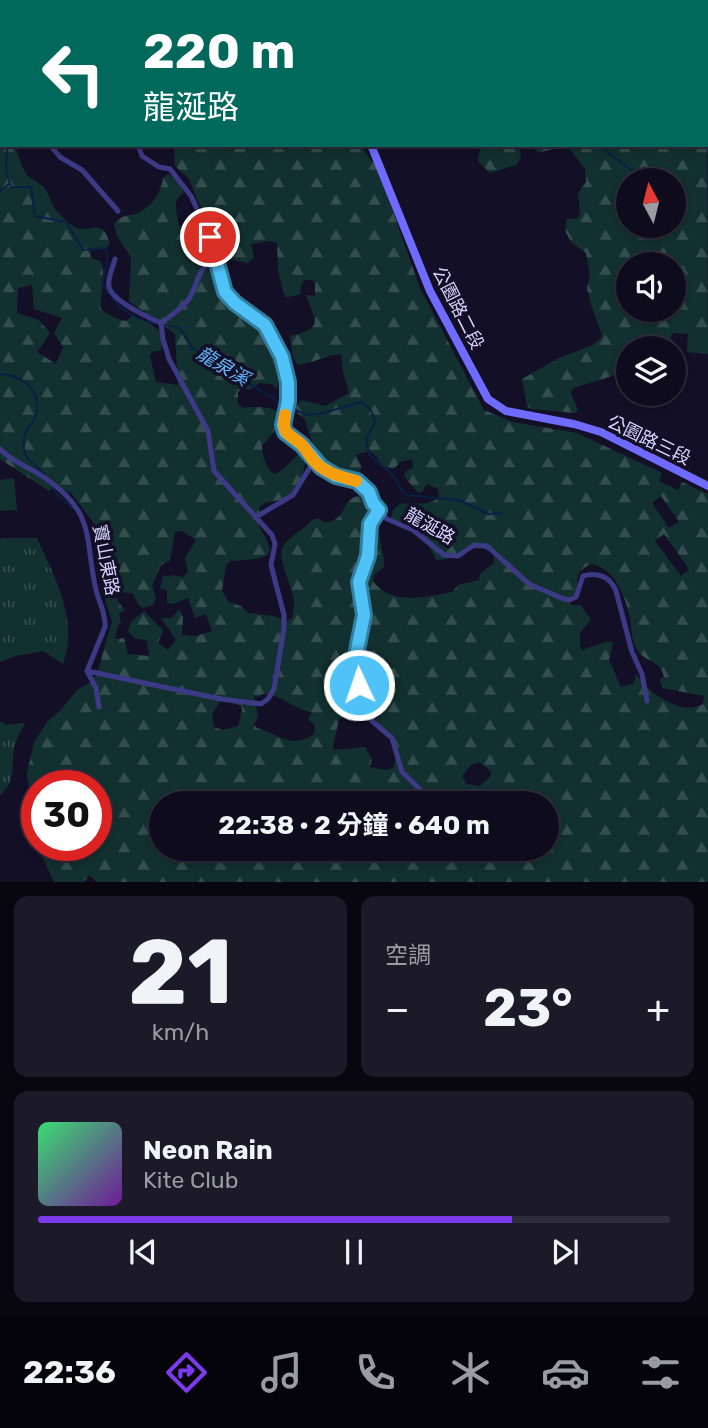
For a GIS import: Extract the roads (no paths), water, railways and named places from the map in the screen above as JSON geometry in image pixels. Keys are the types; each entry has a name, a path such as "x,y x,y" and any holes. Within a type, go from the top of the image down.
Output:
{"main road":[{"name":"公園路二段","path":"372,147 430,291 488,399 506,411 574,424"},
{"name":"公園路三段","path":"574,424 601,432 708,486"}],"street":[{"path":"52,147 60,158 82,170 118,211"},
{"name":"龍涎路","path":"139,147 142,156 159,167 170,169 191,196 203,219 225,292 235,303 265,325 282,357 288,382 288,401 283,425 285,432 302,445 314,461 336,476 357,481 369,492 373,503 387,519 413,530 444,555 458,556 474,545 487,546 529,584 569,600 576,597 583,576 595,574 607,578 616,591 632,652 642,674 647,701"},
{"path":"115,259 108,285 110,291 125,304 161,323"},
{"path":"161,323 188,299 205,264 216,259"},
{"path":"87,671 221,699 261,704 274,689 284,628 284,615 271,565 275,544 272,535 215,471 208,431 169,359 161,323"},
{"name":"寶山東路","path":"0,449 66,494 78,507 85,521 96,589 105,620 105,627 87,671"},
{"path":"256,517 293,495 314,461"},
{"path":"379,510 370,524 368,556 359,582 364,615 355,660 360,701 372,721 392,738 402,772 422,791"},
{"path":"87,671 96,688 99,707"}],"waterway":[{"name":"龍泉溪","path":"7,147 6,171 11,187 31,187 35,216 66,222 83,250 106,248 108,259 102,284 124,310 155,323"},
{"path":"606,147 606,151 628,168"},
{"path":"0,191 10,183"},
{"name":"龍泉溪","path":"164,325 180,328 193,349 284,405"},
{"path":"0,374 21,380 35,395 37,411 25,435 24,451 27,458 45,475"},
{"name":"龍泉溪","path":"290,407 306,415 361,402 371,410 375,422 366,439 369,454 392,474 405,495 459,500 488,514 502,513"},
{"path":"52,486 74,509"}]}
